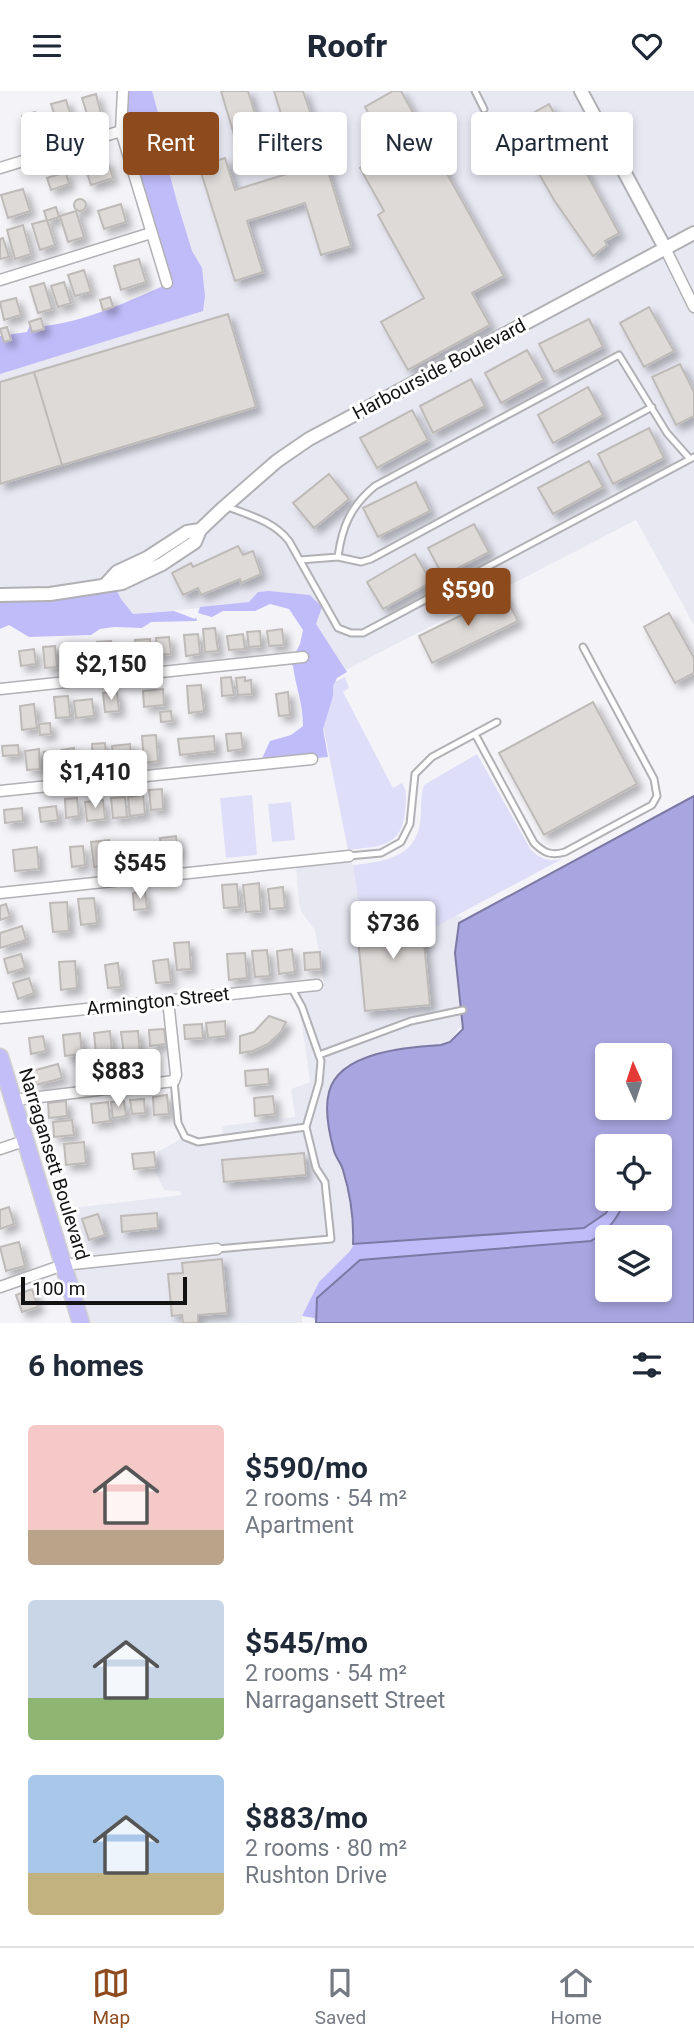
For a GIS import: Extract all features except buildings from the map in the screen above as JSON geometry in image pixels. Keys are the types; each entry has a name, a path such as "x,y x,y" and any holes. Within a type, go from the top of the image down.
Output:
{"main road":[{"name":"Narragansett Boulevard","path":"0,1057 81,1323"}],"street":[{"path":"122,91 121,131 167,283"},
{"path":"581,91 694,307"},
{"path":"0,169 121,131"},
{"path":"0,279 150,233"},
{"name":"Harbourside Boulevard","path":"0,595 50,594 106,583 122,583 173,558 195,542 200,530 276,461 309,439 694,233"},
{"path":"0,689 303,657"},
{"path":"0,791 312,759"},
{"path":"0,893 349,856"},
{"name":"Armington Street","path":"0,1018 317,985"},
{"path":"14,1100 174,1081 176,1075 168,1000"},
{"path":"0,1149 27,1140"},
{"path":"0,1287 63,1265 217,1249"}],"lane":[{"path":"475,91 484,109"},
{"path":"225,506 270,523 280,530 338,628 351,633 363,633 375,629 692,458 667,433 619,355 375,486 361,498 351,512 344,526 338,557"},
{"path":"300,560 338,557 361,562 371,559 652,407"},
{"path":"475,734 534,843 542,851 553,855 565,852 652,805 657,796 654,779 583,647"},
{"path":"349,856 381,853 401,842 410,824 415,774 432,757 497,722"},
{"path":"217,1249 331,1239 325,1182 316,1168 306,1127 319,1083 321,1061 302,1007 291,987"},
{"path":"318,1055 411,1021 463,1010"},
{"path":"174,1081 178,1123 185,1137 198,1142 306,1127"}],"shaded area":[{"path":"125,91 152,91 158,112 125,112"},
{"path":"133,91 694,91 694,625 636,520 315,686 305,611 273,600 114,617 0,617 0,350 176,288 151,175 219,175 219,112 138,112"},
{"path":"135,175 170,175 192,251 202,268 205,296 203,311 0,374 0,336 27,332 29,327 82,318 168,284"},
{"path":"112,581 133,614 174,611 195,619 196,617 197,621 151,622 142,628 100,629 91,635 29,637 9,625 0,629 0,593 60,592"},
{"path":"258,592 310,595 322,607 316,624 347,672 337,678 333,686 333,696 323,729 328,757 260,763 270,741 291,735 303,726 301,703 290,663 300,644 303,630 289,609 270,604 255,611 223,611 212,617 198,613 200,607 249,602"},
{"path":"345,677 349,688 343,692 393,788 402,783 406,796 403,823 394,839 379,846 348,850 316,691"},
{"path":"477,754 531,850 545,859 562,859 433,928 422,902 360,911 353,865 386,860 412,844 420,823 424,785"},
{"path":"252,795 257,855 226,858 220,798"},
{"path":"694,796 694,1323 316,1323 317,1298 360,1260 591,1241 595,1238 595,1302 672,1302 672,1225 610,1225 620,1211 672,1211 672,1134 595,1134 595,1211 607,1211 584,1228 353,1244 348,1188 329,1129 329,1092 335,1079 346,1068 360,1060 393,1050 441,1045 450,1042 463,1029 455,953 459,923"},
{"path":"291,802 295,840 272,842 268,804"},
{"path":"351,859 360,889 372,906 431,908 462,917 468,1029 459,1028 448,1045 331,1133 339,1163 344,1166 356,1240 350,1251 319,1282 302,1316 302,1323 82,1323 69,1270 81,1267 64,1209 182,1195 179,1191 164,1190 155,1171 157,1152 181,1139 188,1142 223,1141 222,1126 295,1117 291,1089 310,1082 297,990 324,985 315,930 302,913 299,904 296,866"},
{"path":"603,1211 623,1211 615,1225 595,1225 595,1241 334,1289 314,1320 302,1316 319,1282 350,1251 355,1242 582,1227"}]}
